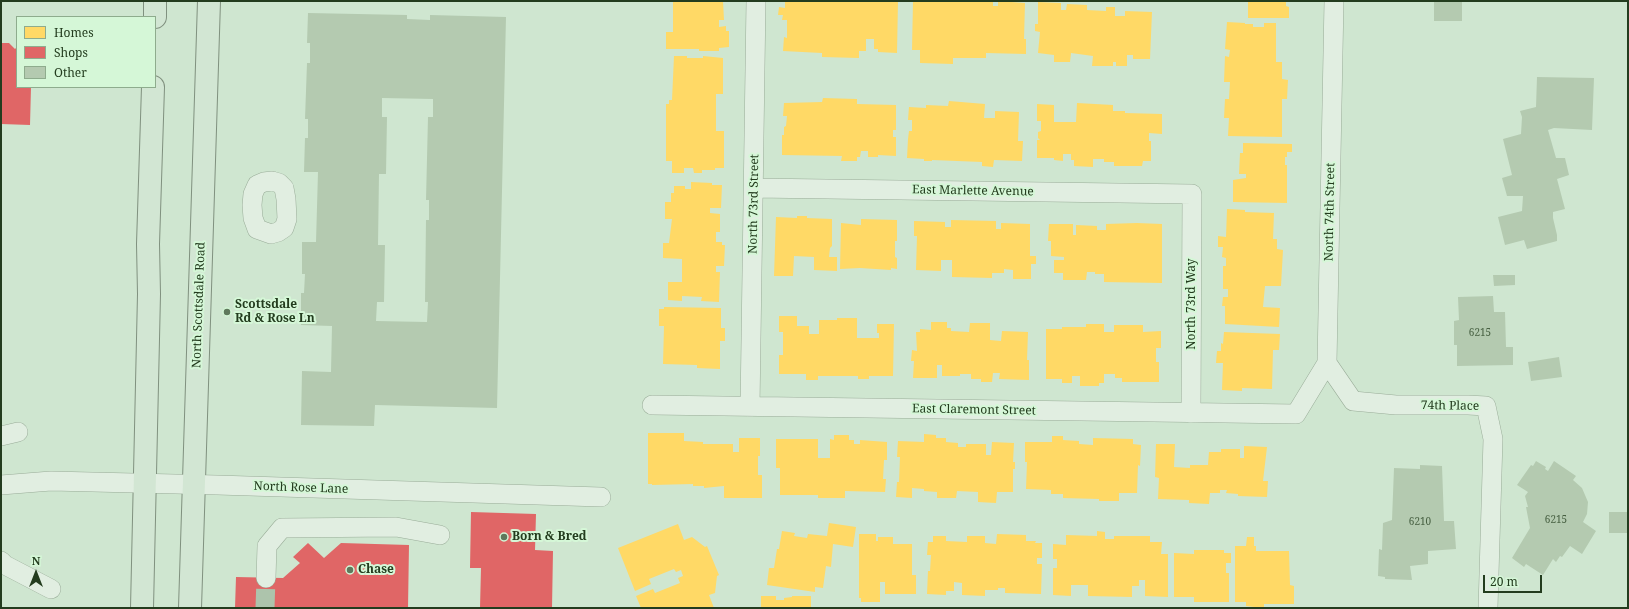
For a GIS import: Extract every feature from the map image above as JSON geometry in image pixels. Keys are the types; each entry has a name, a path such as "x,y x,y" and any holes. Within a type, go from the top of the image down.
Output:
{"main road":[{"path":"155,1 155,16"},
{"name":"North Scottsdale Road","path":"190,608 209,1"},
{"path":"142,608 146,484 149,294 148,244 153,88"}],"street":[{"name":"North 73rd Street","path":"750,407 756,1"},
{"name":"North 74th Street","path":"1327,363 1334,1"},
{"name":"East Marlette Avenue","path":"754,188 1192,194"},
{"name":"North 73rd Way","path":"1192,194 1192,414"},
{"name":"East Claremont Street","path":"652,405 1192,414 1296,414 1327,363"},
{"name":"74th Place","path":"1327,363 1353,401 1396,405 1486,406 1493,439 1488,608"},
{"name":"North Rose Lane","path":"1,485 51,481 601,497"},
{"path":"266,578 267,546 282,528 396,527 440,535"},
{"path":"1,561 5,565 51,589"}],"building: Homes":[{"path":"673,1 723,1 724,20 719,20 719,27 726,26 726,31 729,31 729,47 719,48 719,51 699,51 699,49 666,49 666,32 673,32"},
{"path":"785,1 898,1 897,53 878,52 878,49 874,49 874,39 866,39 866,51 859,51 859,58 822,57 822,53 783,51 784,37 787,38 787,20 782,20 783,15 778,15 779,7 785,8"},
{"path":"913,1 993,1 993,6 998,6 998,1 1025,3 1024,39 1026,39 1026,54 986,53 986,58 953,58 953,64 920,63 920,50 912,50"},
{"path":"1248,1 1286,1 1286,6 1289,7 1289,18 1248,18"},
{"path":"1038,2 1061,3 1061,10 1066,10 1067,4 1087,5 1087,10 1106,11 1106,7 1115,7 1115,16 1125,16 1125,11 1152,12 1150,59 1133,59 1133,55 1127,55 1127,66 1116,66 1116,62 1113,62 1113,66 1092,66 1093,56 1071,53 1070,62 1054,62 1054,55 1038,53 1040,32 1035,31 1035,24 1038,24"},
{"path":"1227,22 1253,24 1253,27 1264,27 1264,23 1276,23 1276,62 1282,62 1282,79 1288,80 1287,99 1282,99 1282,137 1228,136 1229,118 1224,118 1225,99 1229,99 1230,82 1224,82 1225,56 1229,57 1230,50 1225,49"},
{"path":"674,56 687,56 687,58 703,58 703,56 723,58 723,94 716,94 716,131 724,131 724,168 702,170 702,173 694,173 693,168 684,168 684,173 672,173 672,161 666,161 666,104 669,104 669,100 672,100"},
{"path":"823,98 857,99 857,104 896,105 896,130 893,130 893,137 896,137 896,156 878,155 878,157 868,157 868,151 861,151 860,157 857,157 857,161 841,161 842,156 782,155 782,135 784,135 784,127 786,126 787,116 783,116 784,103 822,102"},
{"path":"949,101 985,104 984,118 995,118 995,111 1019,112 1018,141 1023,141 1022,161 994,160 993,167 982,166 982,162 924,161 924,159 907,158 909,131 912,131 912,120 908,120 909,107 926,108 926,105 948,106"},
{"path":"1077,103 1113,105 1113,111 1125,111 1125,113 1162,114 1162,134 1149,133 1149,141 1151,141 1151,161 1143,161 1142,166 1114,166 1114,162 1104,162 1104,159 1093,159 1093,167 1074,166 1074,160 1071,160 1071,154 1063,154 1063,161 1054,160 1054,158 1037,158 1037,140 1040,140 1038,138 1038,132 1041,131 1041,121 1037,121 1037,104 1054,105 1054,122 1076,122"},
{"path":"1243,143 1292,144 1292,152 1287,152 1287,157 1285,157 1285,165 1287,165 1287,203 1233,202 1233,180 1246,178 1246,174 1239,174 1240,153 1243,153"},
{"path":"691,182 722,185 721,208 710,208 710,213 720,214 720,232 716,232 716,242 722,242 722,245 725,245 724,266 716,266 716,272 720,272 719,302 701,301 702,297 682,296 682,301 668,300 668,282 682,282 682,259 663,258 663,243 669,243 672,219 665,219 665,202 671,202 671,193 674,193 674,186 685,186 685,189 691,189"},
{"path":"1227,209 1245,210 1245,212 1274,213 1273,239 1277,239 1277,249 1283,250 1281,286 1265,286 1263,307 1280,308 1279,327 1225,324 1225,306 1222,306 1223,297 1228,297 1228,289 1223,289 1223,266 1226,266 1226,258 1222,257 1223,247 1218,247 1218,236 1226,237"},
{"path":"797,216 832,219 832,246 830,248 829,257 837,257 837,271 814,270 814,257 794,256 793,276 774,276 776,217 797,218"},
{"path":"861,219 897,220 895,257 897,258 897,269 840,269 841,223 861,225"},
{"path":"951,220 996,221 996,229 1001,229 1001,223 1030,224 1030,256 1036,256 1036,264 1031,264 1031,279 1013,279 1013,270 1004,269 1004,273 992,273 992,278 952,277 952,260 941,260 941,271 916,270 917,236 914,236 914,221 945,222 945,227 951,227"},
{"path":"1049,224 1073,224 1073,235 1076,235 1076,225 1097,226 1097,230 1106,230 1106,224 1162,224 1162,283 1104,282 1104,274 1095,274 1095,272 1087,272 1086,280 1063,280 1063,273 1054,273 1054,260 1064,260 1064,257 1051,256 1051,241 1048,241"},
{"path":"664,307 721,308 721,328 725,328 725,341 720,341 720,369 697,368 697,365 663,364 664,326 659,326 659,309 664,309"},
{"path":"779,316 797,316 797,326 809,326 809,334 819,334 819,320 857,318 857,338 879,338 879,333 877,333 877,324 894,324 893,376 869,376 869,379 858,379 858,376 818,376 818,380 806,380 806,374 779,374 779,355 783,355 783,332 779,332"},
{"path":"931,322 947,322 947,328 951,328 951,331 969,332 970,323 990,323 990,340 1001,341 1002,331 1028,332 1027,360 1029,360 1029,380 999,379 1000,373 993,373 992,382 981,382 981,379 971,379 971,374 960,374 960,376 942,376 942,365 937,365 937,378 913,378 914,361 911,361 912,350 917,351 916,332 920,332 920,329 931,330"},
{"path":"1086,324 1104,324 1104,332 1114,332 1114,325 1143,325 1143,332 1161,331 1161,348 1156,348 1156,362 1159,362 1159,382 1122,382 1122,378 1115,378 1115,374 1104,374 1104,383 1099,383 1099,386 1080,386 1080,376 1072,376 1072,383 1062,383 1062,379 1046,379 1046,329 1086,327"},
{"path":"1224,332 1280,334 1279,350 1273,350 1272,389 1242,388 1242,391 1222,390 1223,363 1216,363 1217,351 1221,351 1221,343 1223,344"},
{"path":"648,433 684,433 684,441 703,442 703,444 733,444 733,452 739,452 739,438 760,438 758,475 762,475 762,498 724,498 724,486 704,488 704,486 693,486 693,484 648,484"},
{"path":"924,434 936,435 936,438 946,438 946,442 958,443 958,447 966,447 966,444 986,444 986,455 991,455 992,442 1014,443 1013,462 1015,462 1015,469 1013,469 1013,492 997,492 996,503 978,502 978,492 957,491 956,498 937,498 937,492 912,488 912,498 896,497 897,482 899,482 900,457 897,457 898,441 924,442"},
{"path":"834,435 849,435 849,440 854,440 854,444 860,444 860,440 887,442 887,460 884,460 883,479 886,479 885,492 845,491 845,498 818,498 818,495 780,495 780,468 776,468 776,439 818,439 818,458 830,458 830,439 834,440"},
{"path":"1052,436 1063,436 1063,440 1079,441 1079,444 1093,445 1093,438 1133,439 1133,444 1141,445 1140,466 1138,465 1137,493 1119,493 1119,501 1099,501 1099,499 1063,498 1063,494 1051,494 1051,490 1026,489 1027,462 1025,462 1025,442 1052,442"},
{"path":"1156,444 1175,444 1174,467 1190,468 1190,465 1208,465 1209,452 1221,452 1221,449 1240,449 1240,458 1244,458 1244,446 1267,447 1263,481 1268,481 1267,497 1238,496 1238,494 1226,493 1227,490 1220,490 1220,493 1210,493 1209,504 1189,503 1189,500 1158,499 1159,478 1155,477"},
{"path":"829,523 856,527 853,547 833,544 831,567 826,566 823,588 815,587 815,592 767,585 769,568 774,568 782,531 795,533 794,536 807,538 808,534 827,536"},
{"path":"678,524 684,540 692,537 705,547 707,546 719,575 717,576 715,593 709,595 714,608 641,608 636,596 653,589 655,593 680,583 678,578 683,576 681,570 676,572 674,569 649,579 651,584 635,591 618,548"},
{"path":"1097,531 1105,532 1105,539 1114,539 1114,536 1150,536 1150,542 1162,542 1161,554 1168,554 1168,597 1145,596 1145,580 1139,580 1139,586 1132,586 1132,597 1088,596 1088,585 1071,585 1071,596 1053,595 1053,568 1057,568 1057,559 1053,559 1053,544 1066,545 1066,535 1097,536"},
{"path":"859,534 876,534 876,541 878,541 878,537 893,537 893,544 912,544 912,575 916,575 916,594 885,594 885,582 880,582 880,602 861,602 861,598 859,598"},
{"path":"997,534 1026,535 1026,541 1036,541 1035,543 1042,543 1042,558 1037,558 1037,564 1042,564 1041,594 1005,593 1005,588 998,588 998,590 985,590 985,596 962,595 962,583 954,582 954,591 946,591 946,595 927,594 928,571 930,571 931,555 927,555 928,542 933,542 933,536 946,536 946,541 967,542 967,536 985,536 985,543 996,544"},
{"path":"1247,537 1254,537 1254,546 1256,546 1256,551 1289,551 1290,585 1294,586 1294,604 1264,604 1264,608 1254,608 1246,606 1246,602 1235,602 1235,546 1246,546"},
{"path":"1194,550 1224,550 1224,553 1231,553 1231,563 1226,563 1226,573 1229,573 1229,602 1194,602 1194,597 1174,597 1174,553 1194,554"},
{"path":"761,596 776,596 776,600 784,600 784,598 792,596 811,596 811,608 761,608"}],"building: Shops":[{"path":"1,43 9,43 15,49 16,48 16,88 31,88 30,125 1,124"},
{"path":"471,512 536,514 535,550 553,551 552,608 480,608 481,568 470,568"},
{"name":"Chase","path":"308,543 324,558 341,543 409,545 408,608 235,608 236,577 283,578 300,563 293,557"}],"building: Other":[{"path":"1434,1 1462,1 1462,21 1434,21"},
{"path":"308,13 407,15 407,19 430,20 430,15 506,17 497,408 375,405 374,426 301,425 302,371 331,372 332,326 301,325 301,293 304,293 305,274 302,274 302,242 316,242 318,172 304,172 305,138 308,138 308,119 305,119 307,63 310,63 310,43 307,43","holes":["382,98 433,99 433,117 428,117 426,200 429,200 429,220 426,220 425,302 428,302 427,322 376,321 377,302 384,302 385,245 378,245 379,174 386,174 387,117 382,117"]},
{"path":"1537,77 1594,78 1592,130 1554,128 1548,130 1556,158 1565,158 1569,175 1557,179 1565,209 1553,212 1557,241 1527,249 1524,240 1505,245 1498,217 1522,211 1523,196 1507,196 1502,178 1512,175 1503,139 1521,134 1522,117 1520,111 1536,107"},
{"path":"1493,275 1515,275 1515,285 1494,286"},
{"path":"1493,296 1494,312 1505,312 1506,347 1513,347 1513,365 1457,366 1457,345 1454,345 1454,321 1459,320 1458,297"},
{"path":"1559,357 1562,377 1531,381 1528,362"},
{"path":"1536,461 1546,467 1545,469 1548,471 1554,461 1576,476 1573,480 1582,488 1588,502 1587,514 1583,522 1596,531 1582,554 1570,546 1562,557 1560,556 1556,562 1553,559 1543,575 1526,564 1524,567 1512,558 1530,528 1526,507 1528,507 1525,496 1528,492 1517,485 1531,465 1533,466"},
{"path":"1420,465 1442,466 1444,521 1454,521 1456,549 1428,551 1428,564 1410,566 1412,580 1385,579 1385,577 1378,576 1379,549 1382,550 1383,523 1392,520 1394,468 1420,469"},
{"path":"1609,512 1628,512 1628,533 1609,533"}],"tunnel":[{"path":"265,608 266,578"}],"place":[{"name":"Scottsdale Rd & Rose Ln","path":"227,312"},
{"name":"Born & Bred","path":"504,537"},
{"name":"Chase","path":"350,570"}]}
